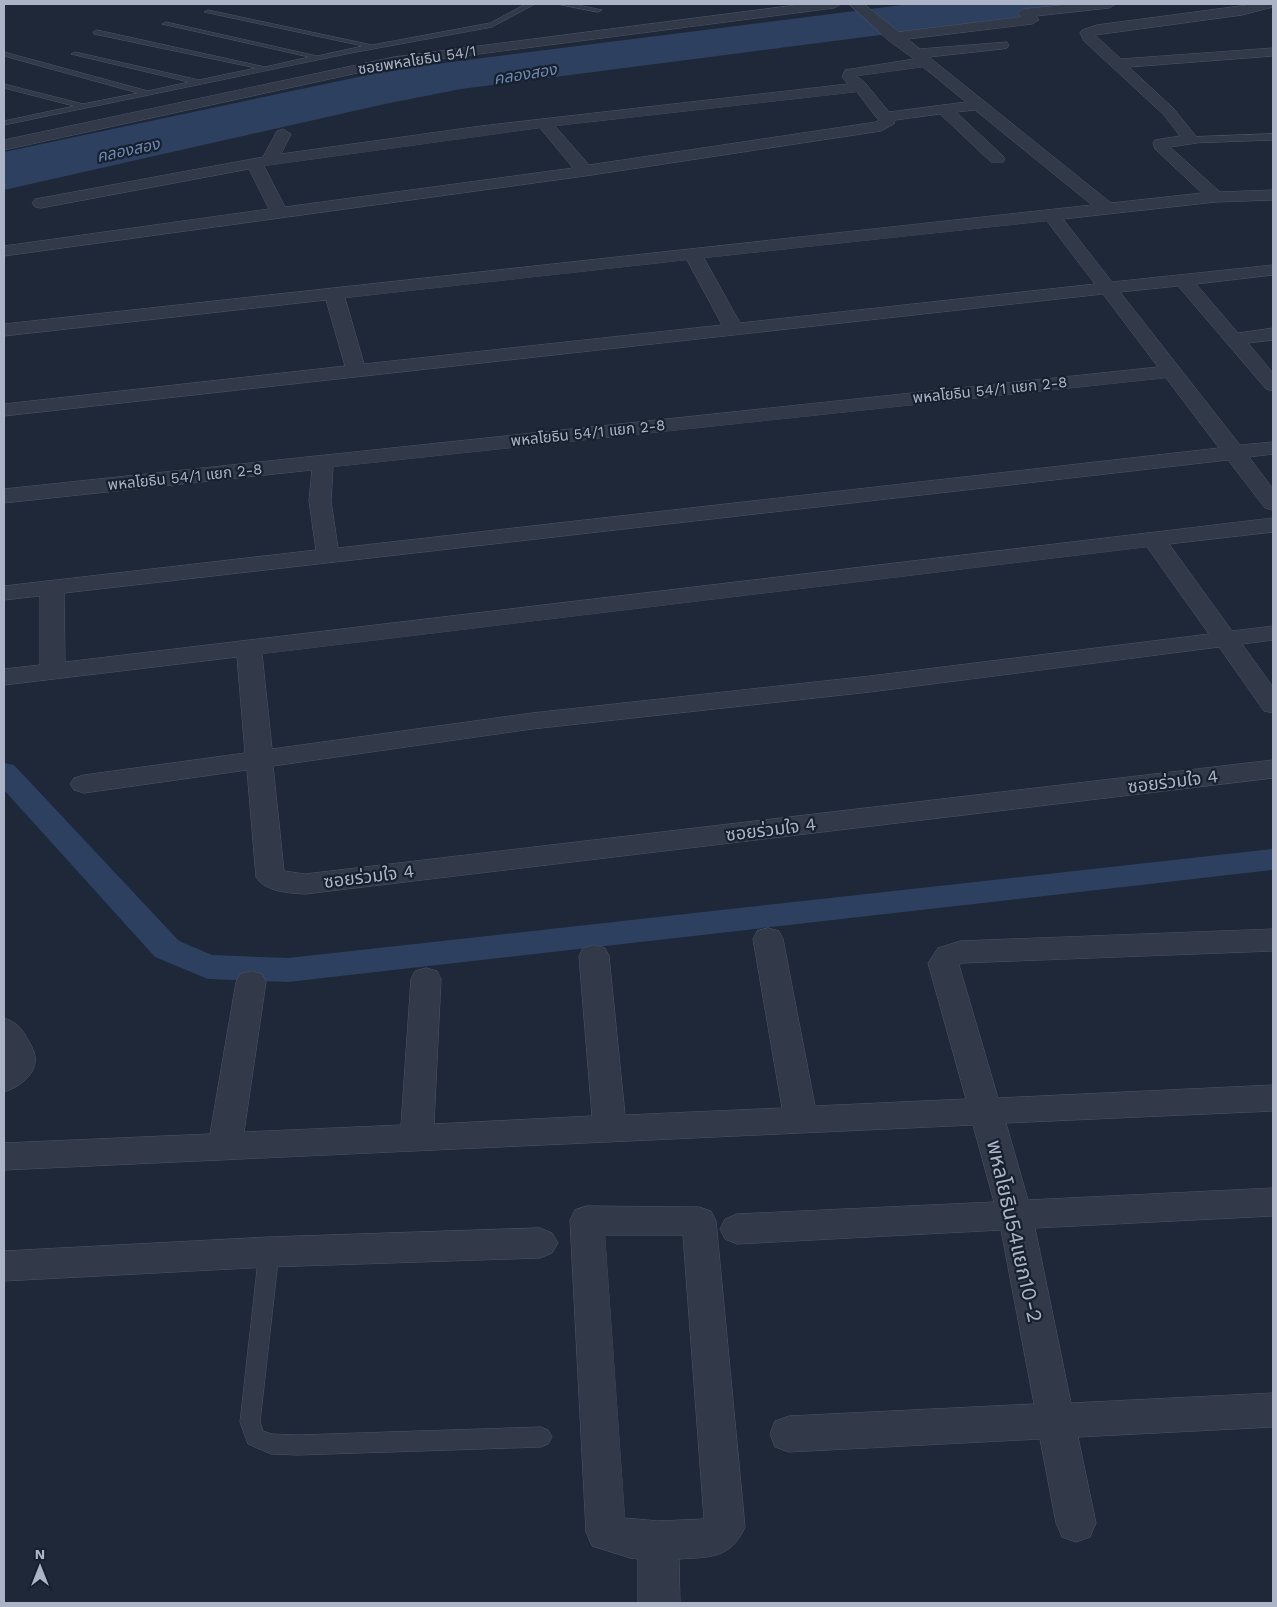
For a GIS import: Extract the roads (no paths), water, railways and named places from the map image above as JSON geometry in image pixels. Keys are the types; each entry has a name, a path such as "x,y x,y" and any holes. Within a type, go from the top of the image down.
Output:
{"street":[{"name":"ซอยพหลโยธิน 54/1","path":"4,145 394,61 834,4"},
{"path":"890,34 1032,20 1024,13 1109,4"},
{"path":"1191,140 1169,112 1089,38 1087,33 1097,29 1242,11 1271,4"},
{"path":"858,5 890,34 1107,209"},
{"path":"1118,64 1272,44"},
{"path":"4,251 585,171 871,128 887,124 888,121 861,87 849,77 850,73 922,58 1002,45"},
{"path":"41,203 262,162 544,123 861,87"},
{"path":"884,117 978,105"},
{"path":"943,109 997,158"},
{"path":"544,123 585,171"},
{"path":"262,162 283,134"},
{"path":"1191,140 1172,140 1161,143 1163,149 1216,197"},
{"path":"262,162 279,213"},
{"path":"4,330 1216,197 1273,195"},
{"path":"1051,215 1273,503"},
{"path":"693,254 734,329"},
{"path":"4,410 1273,270"},
{"path":"1183,280 1273,386"},
{"path":"334,294 356,371"},
{"path":"1234,338 1273,334"},
{"name":"พหลโยธิน 54/1 แยก 2-8","path":"4,496 1172,371"},
{"path":"4,593 1273,448"},
{"path":"323,462 320,488 321,517 328,556"},
{"path":"4,677 1273,525"},
{"path":"1154,540 1273,705"},
{"path":"52,588 54,671"},
{"path":"84,784 532,720 870,684 1273,633"},
{"path":"249,648 260,759"},
{"name":"ซอยร่วมใจ 4","path":"260,759 270,877 287,883 305,884 1273,769"},
{"path":"768,939 800,1120"},
{"name":"พหลโยธิน54แยก10-2","path":"1076,1523 1015,1214 943,963 949,956 960,952 1273,940"},
{"path":"594,956 610,1128"},
{"path":"417,1137 426,979"},
{"path":"225,1146 251,982"},
{"path":"4,1030 19,1050 19,1061 14,1072 4,1080"},
{"path":"5,1162 225,1146 1273,1098"},
{"path":"737,1229 1273,1202"},
{"path":"587,1220 699,1221 725,1528 712,1538 658,1540 630,1539 606,1532 587,1220"},
{"path":"4,1266 269,1252 540,1243"},
{"path":"789,1434 1273,1410"},
{"path":"658,1540 659,1603"}],"lane":[{"path":"4,123 267,68 492,25 531,4"},
{"path":"562,4 598,10"},
{"path":"208,12 375,47"},
{"path":"166,24 320,58"},
{"path":"97,32 267,68"},
{"path":"4,54 149,93"},
{"path":"75,54 200,82"},
{"path":"4,86 84,106"},
{"path":"4,118 13,121"},
{"path":"1191,140 1273,137"},
{"path":"269,1252 250,1422 255,1437 271,1444 298,1445 541,1437"}],"water":[{"name":"คลองสอง","path":"910,4 1121,4 461,89 385,104 4,190 4,152 396,69"}],"waterway":[{"path":"4,772 167,949 208,967 288,970 1273,860"}]}
